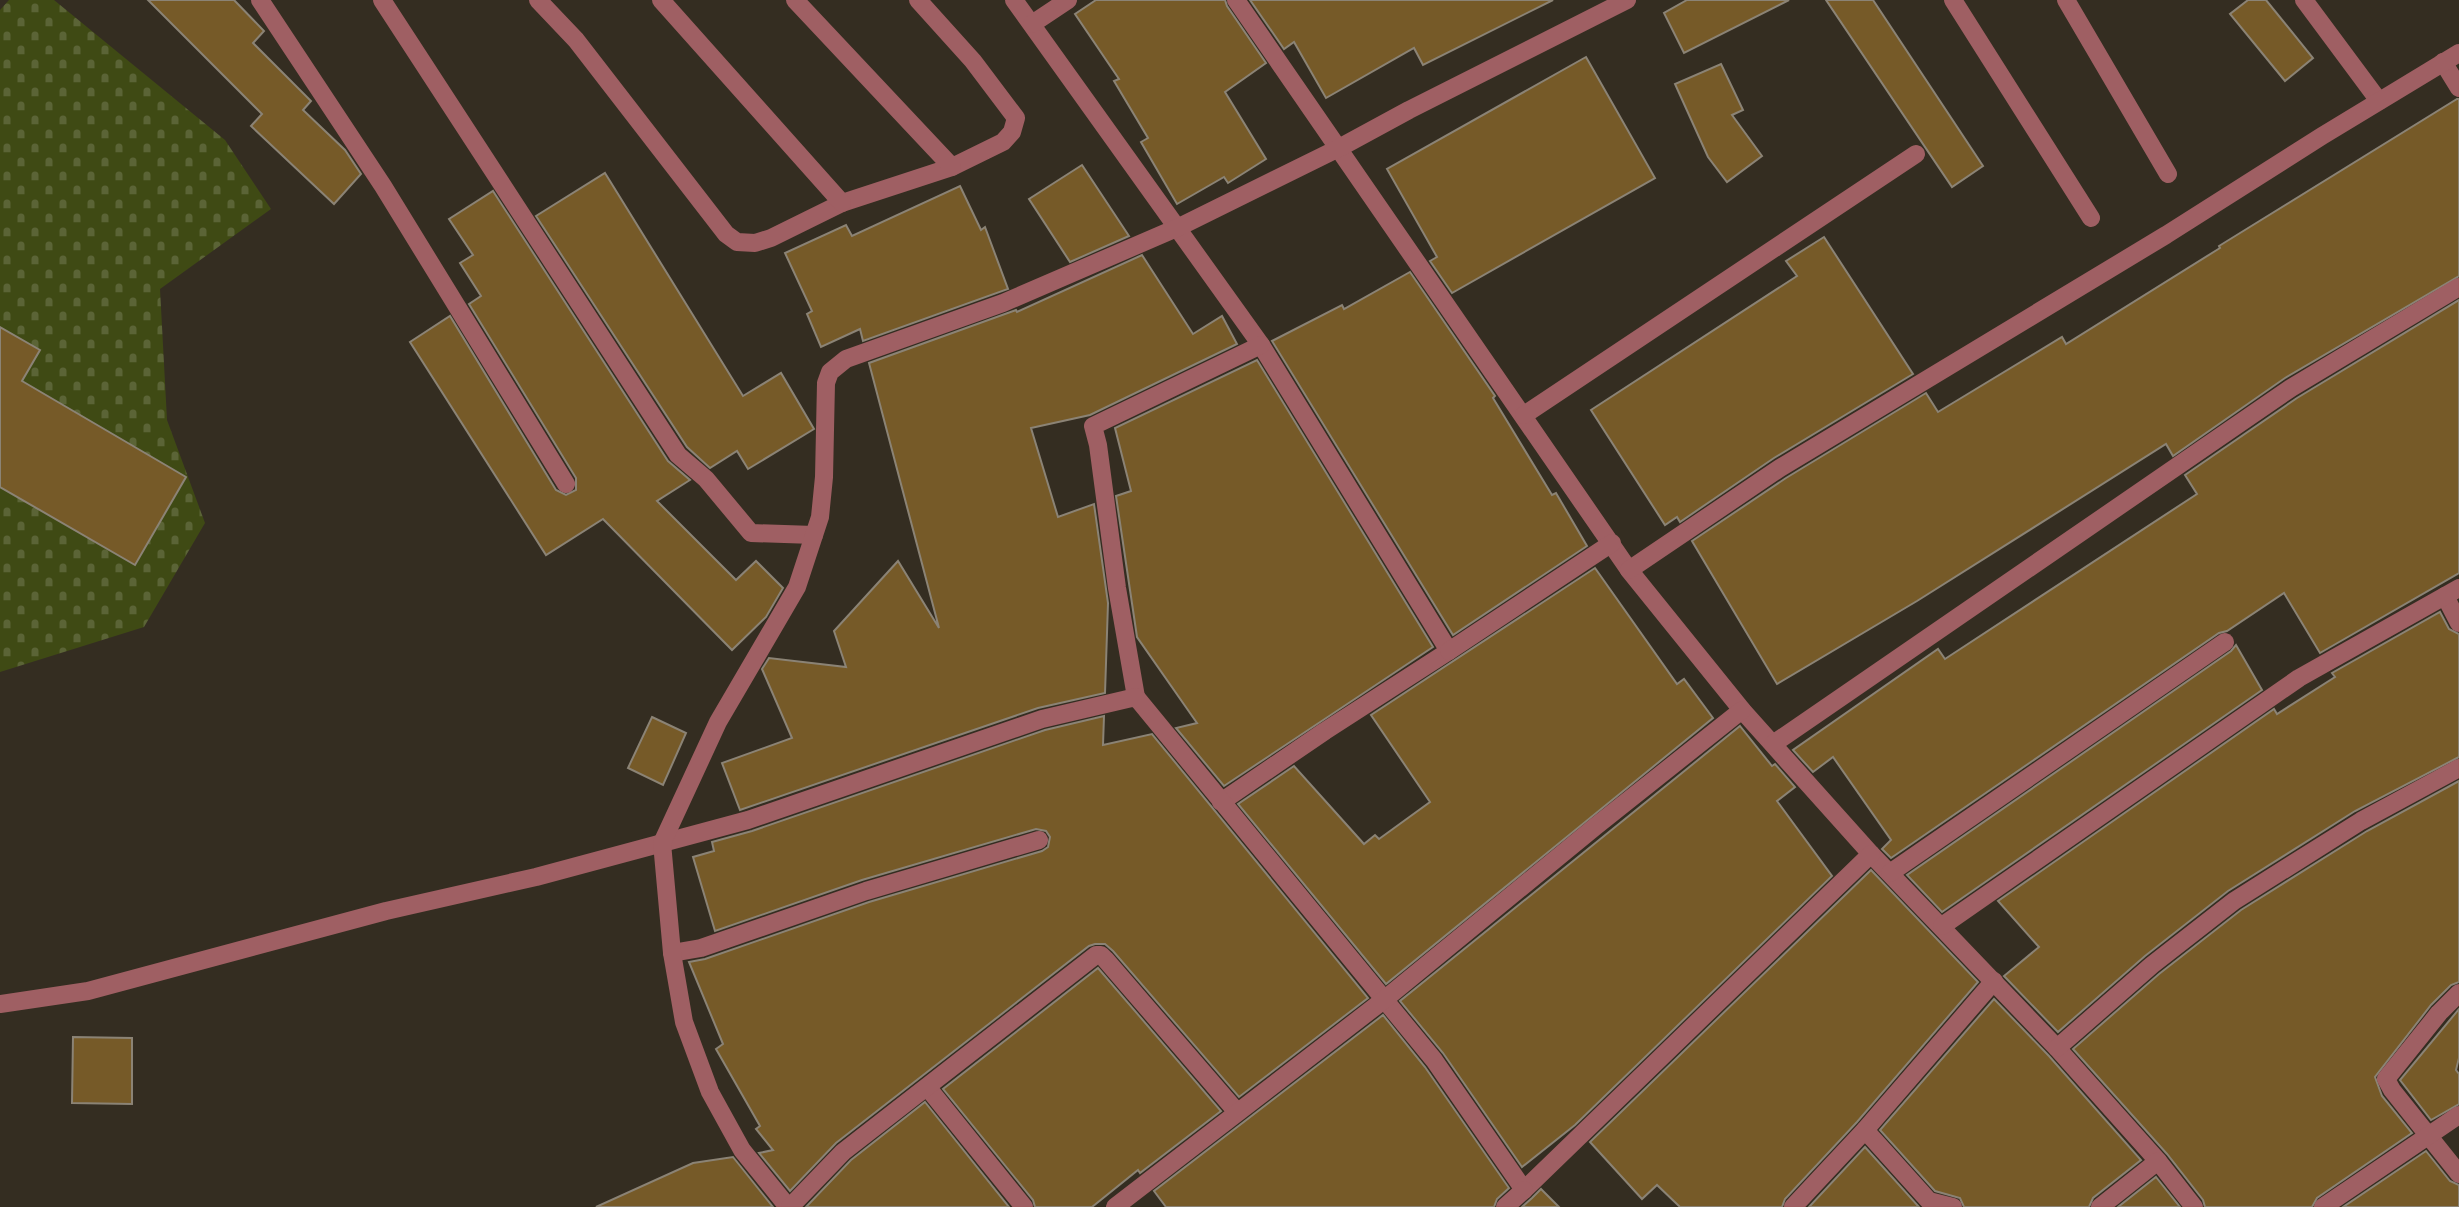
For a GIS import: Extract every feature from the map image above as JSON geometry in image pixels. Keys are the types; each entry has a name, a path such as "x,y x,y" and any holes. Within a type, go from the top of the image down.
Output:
{"street":[{"path":"260,0 383,186 566,484"},
{"path":"382,0 678,454 706,480 751,533 814,536"},
{"path":"538,0 576,40 726,234 737,242 755,243 771,238 842,203 952,167 1003,142 1012,132 1016,118 973,61 918,0"},
{"path":"661,0 842,203"},
{"path":"795,0 952,167"},
{"path":"1014,0 1261,345 1449,651"},
{"path":"1032,24 1068,0"},
{"path":"1236,0 1629,570 1742,710 1871,854 2057,1048 2158,1161 2194,1207"},
{"path":"1237,1112 1101,955 1090,958 928,1088 843,1152 789,1207 742,1150 710,1093 684,1022 672,953 662,843 718,722 797,587 820,517 824,477 826,383 836,365 846,359 1003,303 1179,227 1339,148 1601,6 1627,0"},
{"path":"1953,0 2091,218"},
{"path":"2066,0 2168,174"},
{"path":"2304,0 2379,101"},
{"path":"1629,570 1780,468 2154,242 2459,53"},
{"path":"2443,62 2459,88"},
{"path":"1524,415 1916,154"},
{"path":"1773,744 2291,388 2459,287"},
{"path":"1261,345 1093,426 1136,697 1434,1060 1524,1189"},
{"path":"1221,802 1612,542"},
{"path":"1942,926 2299,678 2452,592 2459,622"},
{"path":"1890,873 2225,642"},
{"path":"0,1004 89,991 386,911 536,877 748,820 1042,719 1136,697"},
{"path":"1115,1207 1385,999 1595,826 1742,710"},
{"path":"2057,1048 2152,965 2234,901 2361,821 2459,768"},
{"path":"672,953 701,948 866,891 1039,840"},
{"path":"1505,1207 1871,854"},
{"path":"1793,1207 1865,1130 1994,981"},
{"path":"2459,993 2439,1013 2386,1079 2459,1174"},
{"path":"928,1088 1024,1207"},
{"path":"2323,1207 2459,1115"},
{"path":"1865,1130 1929,1201 1953,1207"},
{"path":"2100,1207 2158,1161"}],"green space":[{"path":"9,0 54,0 225,140 271,209 160,289 167,420 205,523 144,627 0,672 0,10"}],"building":[{"path":"148,0 234,0 264,31 253,43 311,101 303,110 345,150 361,174 334,204 251,126 262,114"},
{"path":"1096,0 1225,0 1266,63 1225,92 1266,159 1228,183 1224,177 1177,204 1141,142 1148,138 1114,81 1119,79 1075,14"},
{"path":"1250,0 1553,0 1423,65 1414,48 1326,98 1294,42 1284,49"},
{"path":"1687,0 1789,0 1684,53 1664,13"},
{"path":"1826,0 1873,0 1983,166 1952,187"},
{"path":"2248,0 2266,0 2313,58 2285,81 2230,14"},
{"path":"1586,57 1655,178 1452,293 1430,261 1437,257 1387,169"},
{"path":"1721,64 1743,110 1732,115 1762,156 1727,182 1708,157 1675,84"},
{"path":"2457,99 2459,276 2285,378 2173,456 2166,444 1917,601 1777,684 1692,541 1786,478 1926,393 1938,412 2062,337 2066,344"},
{"path":"1082,165 1129,236 1070,262 1029,199"},
{"path":"605,173 743,396 781,373 814,429 748,469 737,451 710,468 687,447 536,216"},
{"path":"960,186 981,230 985,227 1008,289 863,341 860,329 821,347 807,314 812,311 785,253 846,225 852,236"},
{"path":"493,191 668,461 690,480 657,501 736,580 756,561 783,588 766,617 732,650 603,519 546,555 410,342 450,316 556,490 566,495 576,490 576,478 469,304 481,296 460,263 473,255 449,219"},
{"path":"1824,237 1913,374 1774,458 1680,522 1677,517 1665,525 1591,410 1797,276 1786,261"},
{"path":"1142,255 1193,334 1222,316 1237,344 1090,415 1031,428 1058,517 1094,504 1108,603 1105,693 1038,708 740,810 722,763 792,738 762,669 769,658 846,667 834,631 898,561 939,628 869,363 1016,310 1017,312"},
{"path":"1410,272 1495,396 1493,398 1552,495 1556,493 1587,546 1453,635 1272,341 1342,305 1344,309"},
{"path":"2459,300 2459,573 2320,653 2284,593 2227,631 2219,633 1891,858 1882,849 1891,840 1833,757 1813,772 1793,750 1938,649 1945,659 2197,494 2185,475 2297,398"},
{"path":"0,327 40,350 22,381 186,477 135,565 0,487"},
{"path":"1257,360 1433,647 1224,786 1176,728 1197,723 1137,637 1116,496 1131,491 1115,428"},
{"path":"1595,568 1677,684 1684,679 1713,718 1386,984 1238,804 1294,766 1364,844 1375,835 1379,839 1430,802 1371,715"},
{"path":"2440,612 2449,629 2459,634 2459,757 2355,811 2228,891 2145,956 2058,1032 2004,976 2039,947 1998,901 2274,709 2277,714 2335,677 2332,673"},
{"path":"2236,645 2262,690 1942,912 1907,875 2231,651"},
{"path":"1104,716 1103,745 1152,734 1368,998 1239,1097 1113,951 1105,944 1089,946 836,1143 790,1191 759,1153 773,1150 756,1129 760,1126 716,1049 723,1044 689,962 705,959 869,902 1042,851 1048,847 1050,837 1046,831 1036,829 862,880 715,931 693,857 714,851 712,842 752,831 1045,730"},
{"path":"652,717 686,733 663,785 628,768"},
{"path":"1740,726 1772,766 1775,764 1795,787 1777,801 1832,876 1575,1125 1522,1167 1443,1053 1400,1001"},
{"path":"2459,781 2459,982 2451,985 2431,1005 2375,1077 2382,1096 2412,1133 2317,1198 2312,1207 2205,1207 2203,1200 2167,1154 2073,1049 2159,974 2241,910 2367,831"},
{"path":"1871,870 1978,982 1857,1122 1785,1199 1782,1207 1680,1207 1657,1185 1642,1199 1590,1142"},
{"path":"1098,968 1221,1111 1140,1173 1138,1170 1092,1207 1035,1207 1033,1200 943,1089"},
{"path":"1994,999 2049,1056 2141,1160 2093,1198 2089,1207 1964,1207 1960,1198 1935,1191 1880,1130"},
{"path":"2459,1009 2459,1058 2456,1070 2459,1074 2459,1104 2431,1120 2400,1080"},
{"path":"1383,1015 1425,1067 1509,1188 1497,1199 1494,1207 1166,1207 1154,1191"},
{"path":"73,1037 132,1038 132,1104 72,1103"},
{"path":"925,1102 1009,1207 806,1207 851,1160"},
{"path":"1865,1147 1919,1207 1809,1207"},
{"path":"2426,1151 2450,1181 2459,1185 2459,1207 2343,1207"},
{"path":"733,1157 773,1207 596,1207 693,1163"},
{"path":"2156,1177 2180,1207 2118,1207"},
{"path":"1541,1189 1559,1207 1522,1207 1532,1198"}]}
